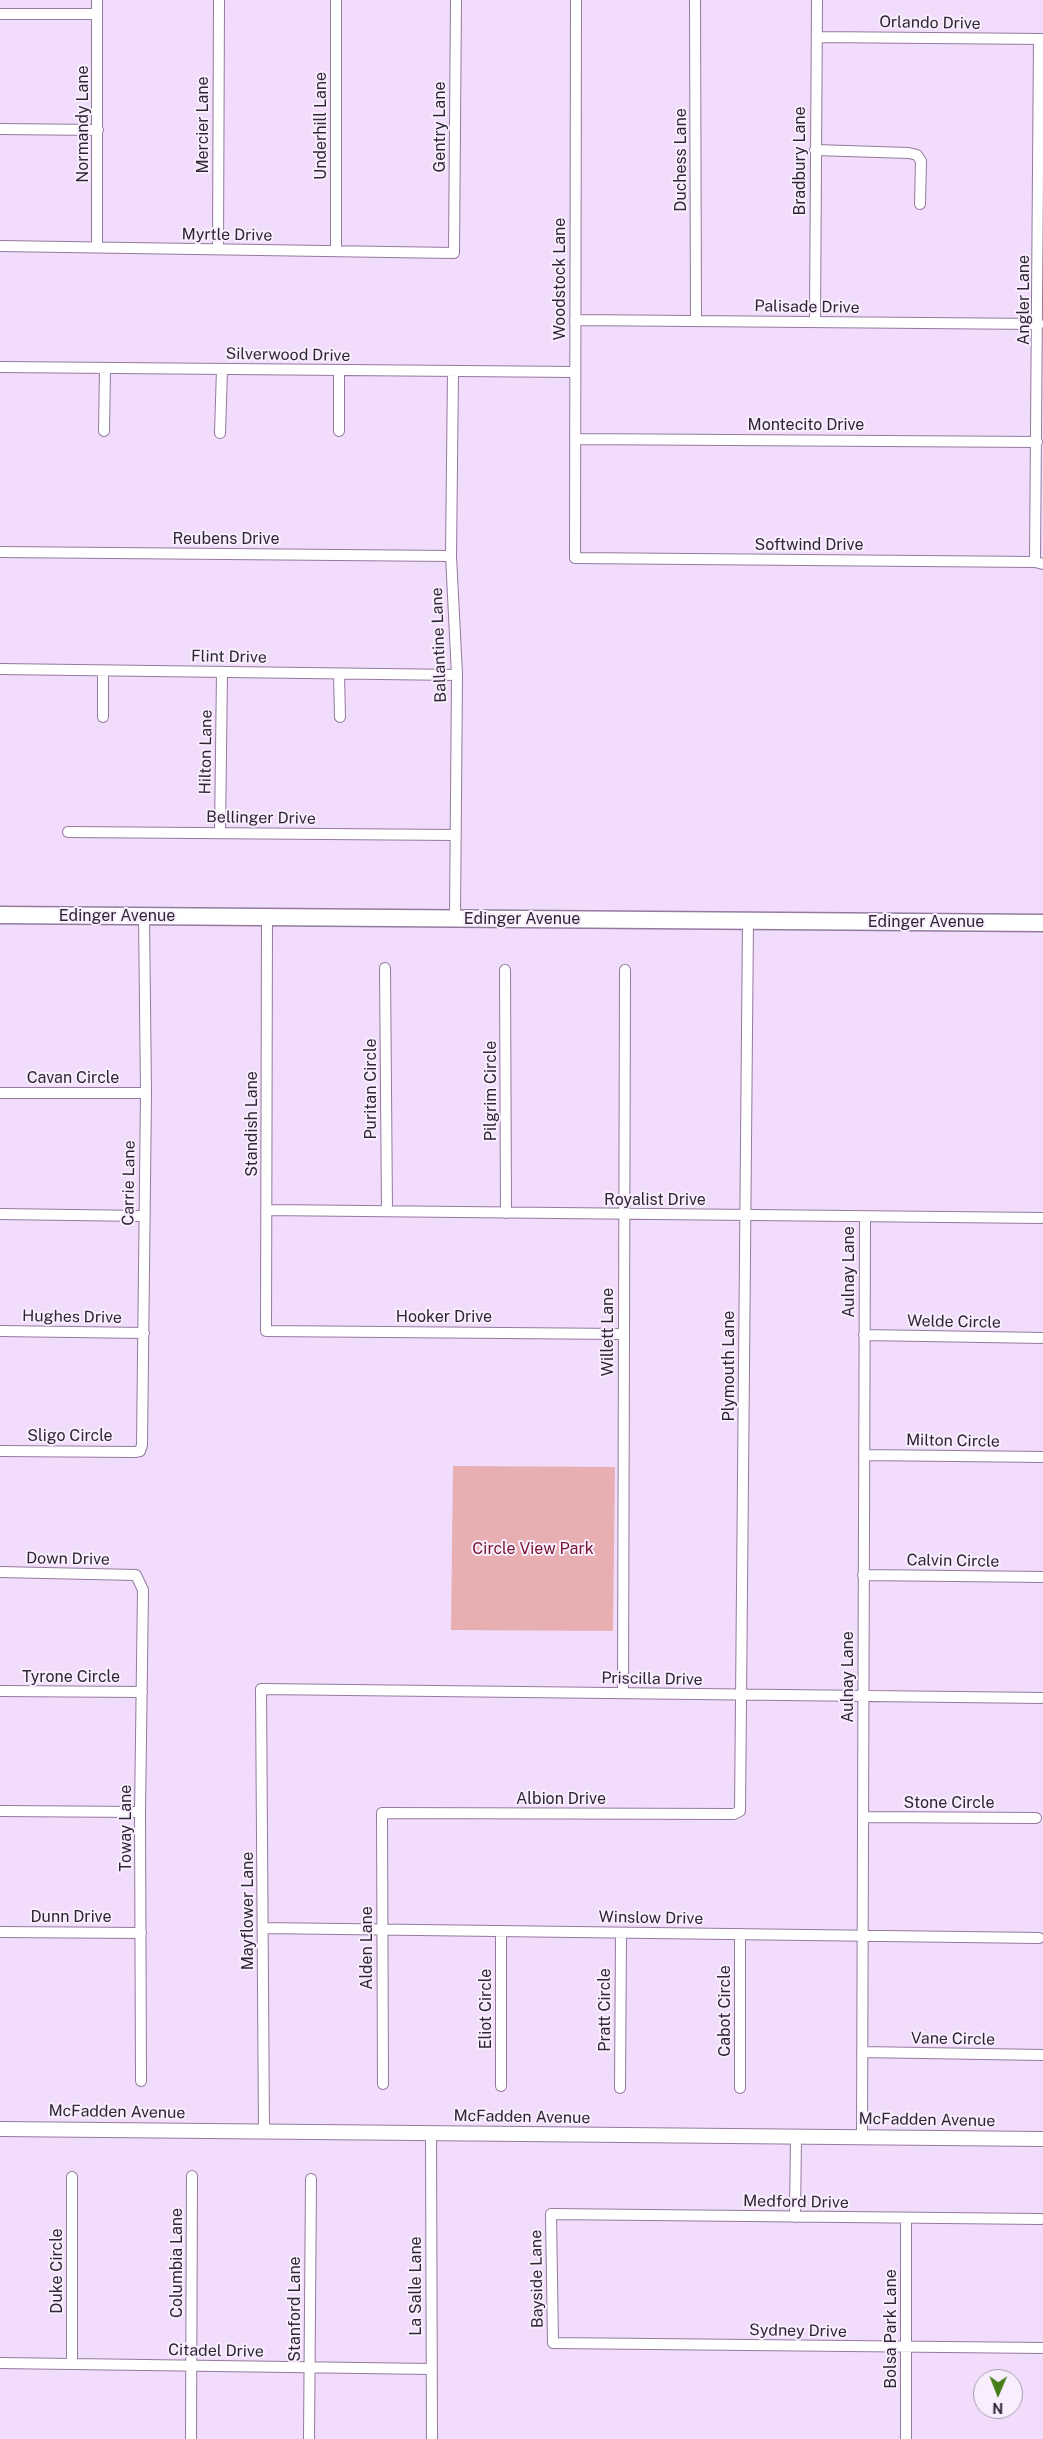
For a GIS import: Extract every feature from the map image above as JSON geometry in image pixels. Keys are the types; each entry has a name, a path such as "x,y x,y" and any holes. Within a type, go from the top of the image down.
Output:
{"main road":[{"name":"Edinger Avenue","path":"0,915 1043,923"},
{"path":"1014,922 1043,935"}],"street":[{"name":"Normandy Lane","path":"97,0 97,248"},
{"name":"Mercier Lane","path":"218,249 219,0"},
{"name":"Underhill Lane","path":"336,0 336,252"},
{"name":"Gentry Lane","path":"454,253 456,0"},
{"name":"Woodstock Lane","path":"575,558 576,0"},
{"name":"Duchess Lane","path":"696,0 696,320"},
{"name":"Bradbury Lane","path":"816,322 815,150 817,0"},
{"path":"0,14 97,14"},
{"name":"Orlando Drive","path":"817,36 1041,39"},
{"name":"Angler Lane","path":"1039,563 1037,442 1041,39"},
{"path":"0,129 98,130"},
{"path":"815,150 909,153 917,155 921,161 920,204"},
{"name":"Myrtle Drive","path":"0,246 454,253"},
{"name":"Palisade Drive","path":"575,320 1039,324"},
{"name":"Silverwood Drive","path":"0,367 575,372"},
{"path":"104,432 105,368"},
{"path":"220,432 222,369"},
{"path":"338,370 339,431"},
{"name":"Ballantine Lane","path":"453,371 451,556 457,675 454,835 455,918"},
{"name":"Montecito Drive","path":"575,439 1037,442"},
{"name":"Reubens Drive","path":"0,552 451,556"},
{"name":"Softwind Drive","path":"575,558 1039,563"},
{"name":"Flint Drive","path":"0,669 457,675"},
{"path":"103,671 103,716"},
{"name":"Hilton Lane","path":"220,832 222,672"},
{"path":"340,674 340,717"},
{"name":"Bellinger Drive","path":"68,832 454,835"},
{"name":"Carrie Lane","path":"140,1451 142,1446 144,1333 143,1216 146,1093 144,916"},
{"name":"Standish Lane","path":"266,1331 267,917"},
{"name":"Plymouth Lane","path":"740,1811 748,920"},
{"name":"Puritan Circle","path":"385,968 387,1211"},
{"name":"Pilgrim Circle","path":"505,970 506,1213"},
{"name":"Willett Lane","path":"623,1693 626,970"},
{"name":"Cavan Circle","path":"0,1093 146,1093"},
{"name":"Royalist Drive","path":"266,1210 864,1218 1043,1218"},
{"path":"0,1214 143,1216"},
{"name":"Aulnay Lane","path":"862,2137 864,1218"},
{"name":"Hughes Drive","path":"0,1331 144,1333"},
{"name":"Hooker Drive","path":"266,1331 623,1334"},
{"name":"Welde Circle","path":"864,1335 1043,1338"},
{"name":"Sligo Circle","path":"0,1451 140,1451"},
{"name":"Milton Circle","path":"864,1455 1043,1457"},
{"name":"Down Drive","path":"0,1572 136,1575"},
{"name":"Toway Lane","path":"136,1575 143,1590 140,1812 142,2081"},
{"name":"Calvin Circle","path":"863,1575 1043,1577"},
{"name":"Priscilla Drive","path":"261,1689 1043,1698"},
{"name":"Mayflower Lane","path":"261,1689 264,2132"},
{"name":"Tyrone Circle","path":"0,1691 142,1692"},
{"path":"0,1811 140,1812"},
{"name":"Albion Drive","path":"382,1813 734,1814 740,1811"},
{"name":"Alden Lane","path":"382,1813 383,2084"},
{"name":"Stone Circle","path":"863,1817 1036,1818"},
{"name":"Winslow Drive","path":"263,1928 1039,1938"},
{"name":"Eliot Circle","path":"501,1931 501,2086"},
{"name":"Dunn Drive","path":"0,1932 141,1933"},
{"name":"Pratt Circle","path":"620,2088 621,1933"},
{"name":"Cabot Circle","path":"740,1934 740,2088"},
{"name":"Vane Circle","path":"862,2052 1043,2055"},
{"name":"McFadden Avenue","path":"0,2129 1043,2139"},
{"name":"La Salle Lane","path":"431,2133 432,2439"},
{"path":"795,2217 796,2136"},
{"name":"Columbia Lane","path":"191,2439 192,2176"},
{"name":"Duke Circle","path":"72,2177 72,2364"},
{"name":"Stanford Lane","path":"309,2439 311,2179"},
{"name":"Medford Drive","path":"551,2214 1041,2218"},
{"name":"Bayside Lane","path":"551,2214 554,2343"},
{"name":"Bolsa Park Lane","path":"906,2218 906,2439"},
{"name":"Sydney Drive","path":"554,2343 1043,2348"},
{"name":"Citadel Drive","path":"0,2363 432,2369"}],"green space":[{"name":"Circle View Park","path":"453,1466 615,1467 613,1631 451,1630"}]}
